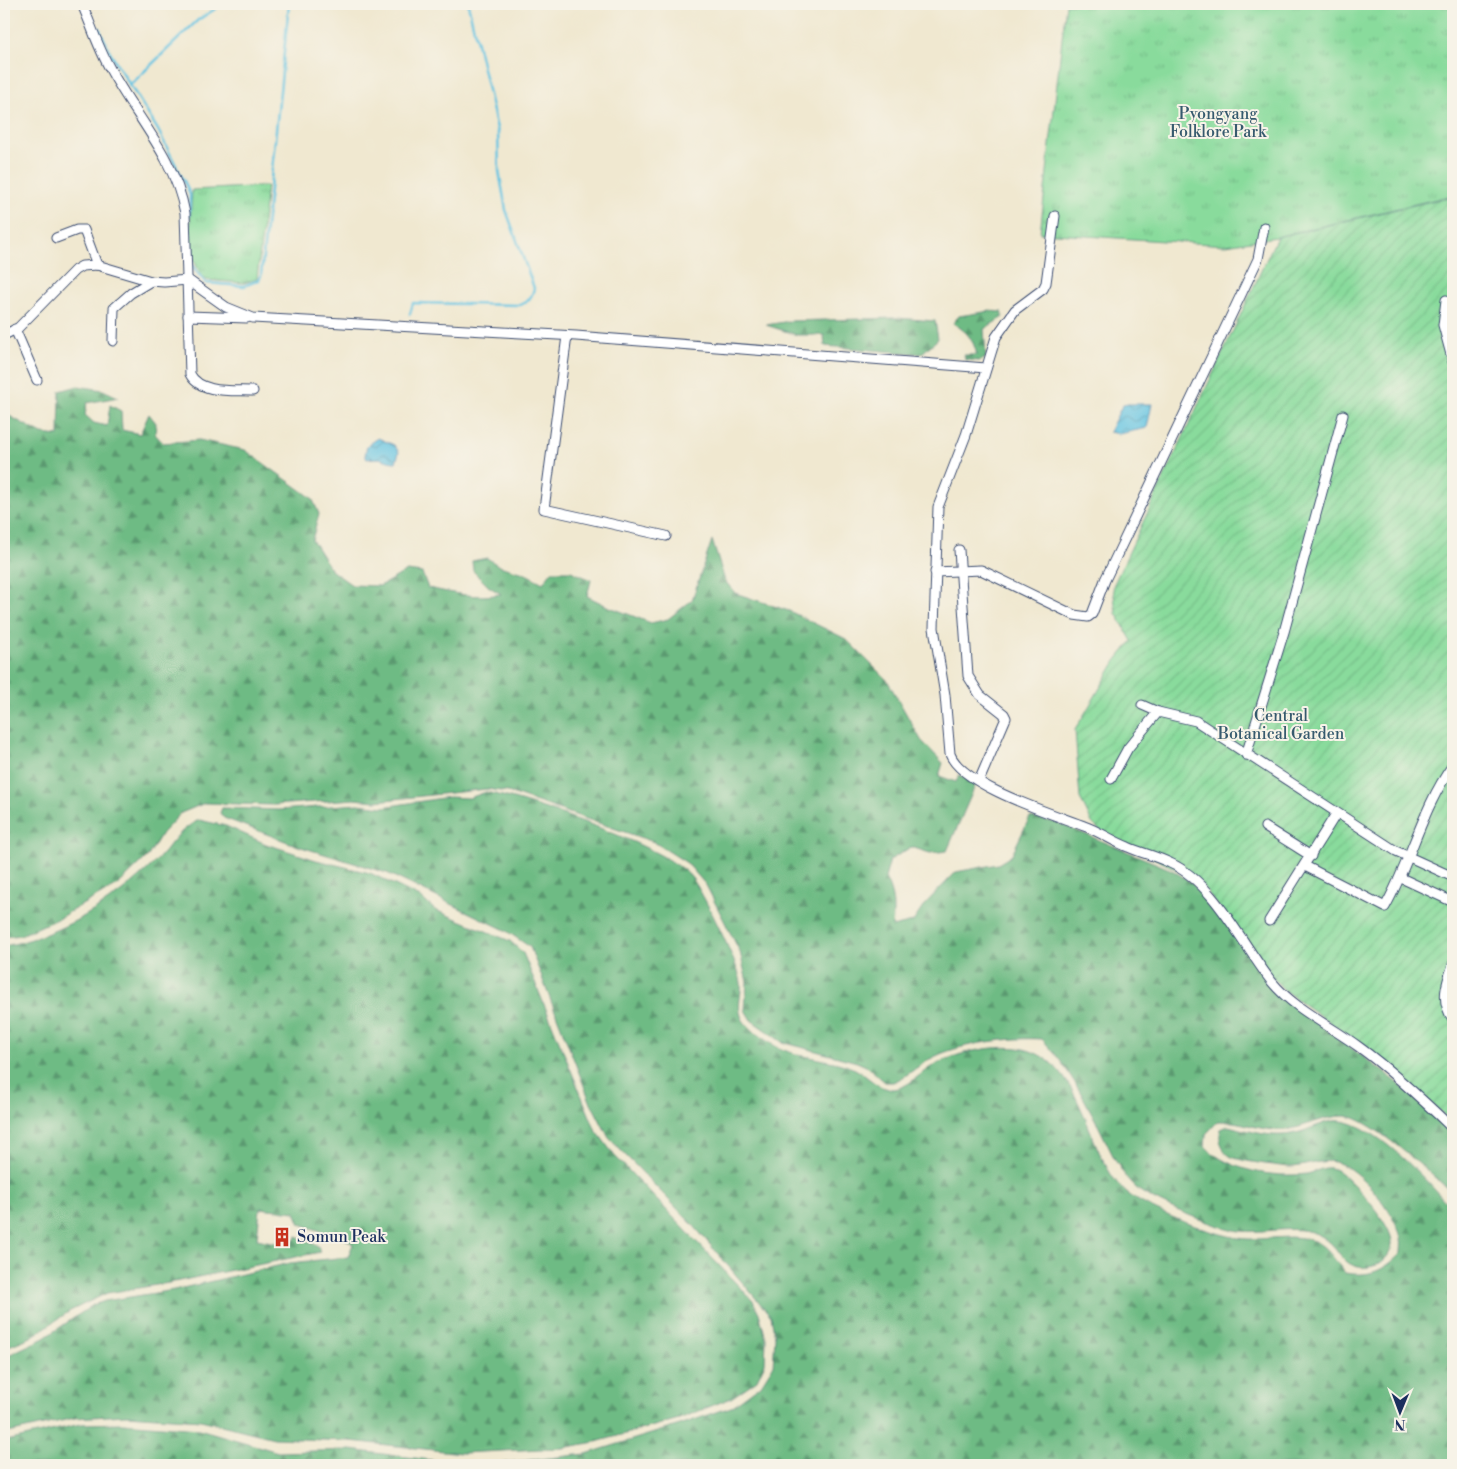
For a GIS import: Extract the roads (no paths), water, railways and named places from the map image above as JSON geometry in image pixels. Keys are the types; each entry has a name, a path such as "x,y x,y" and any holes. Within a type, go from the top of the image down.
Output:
{"street":[{"path":"82,4 109,67 162,151 180,188 185,213 190,374 198,384 216,389 252,391"},
{"path":"1054,216 1046,283 1043,289 1027,299 1007,320 996,337 966,435 938,507 934,628 945,695 950,754 958,768 979,781 1038,811 1090,828 1182,870 1219,907 1264,971 1280,990 1312,1016 1362,1049 1453,1129"},
{"path":"935,572 981,570 1074,615 1088,617 1092,614 1109,572 1258,259 1264,227"},
{"path":"56,238 77,230 84,230 97,265"},
{"path":"4,336 15,329 75,270 82,266 97,265 151,281 188,280 226,306 253,318"},
{"path":"113,341 114,308 131,292 151,281"},
{"path":"1446,300 1443,325 1453,362"},
{"path":"188,316 567,336 986,368"},
{"path":"15,329 37,380"},
{"path":"567,336 544,509 666,536"},
{"path":"1246,755 1282,640 1343,414"},
{"path":"959,550 968,676 980,695 1004,714 1006,718 979,781"},
{"path":"1142,705 1158,712 1196,721 1336,814 1408,858 1453,877"},
{"path":"1111,778 1139,733 1158,712"},
{"path":"1305,866 1385,907 1401,878 1428,811 1453,765"},
{"path":"1269,921 1336,814"},
{"path":"1265,826 1311,856"},
{"path":"1401,878 1453,902"},
{"path":"1453,965 1444,994 1446,1006 1453,1019"}],"water":[{"path":"1126,404 1152,404 1147,428 1119,434 1109,432 1122,406"},
{"path":"378,438 394,445 399,452 396,462 377,458 367,459 365,455 367,446"}],"waterway":[{"path":"129,86 198,20 223,4"},
{"path":"190,253 192,266 206,283 244,286 259,280 261,276 289,4"},
{"path":"410,314 413,303 520,305 530,298 534,288 506,210 499,171 498,133 468,4"},
{"path":"99,28 112,56 158,130 187,187 190,195 189,215"}],"place":[{"name":"Somun Peak","path":"282,1237"}],"park label":[{"name":"Pyongyang Folklore Park","path":"1218,123"},
{"name":"Central Botanical Garden","path":"1281,725"}]}
